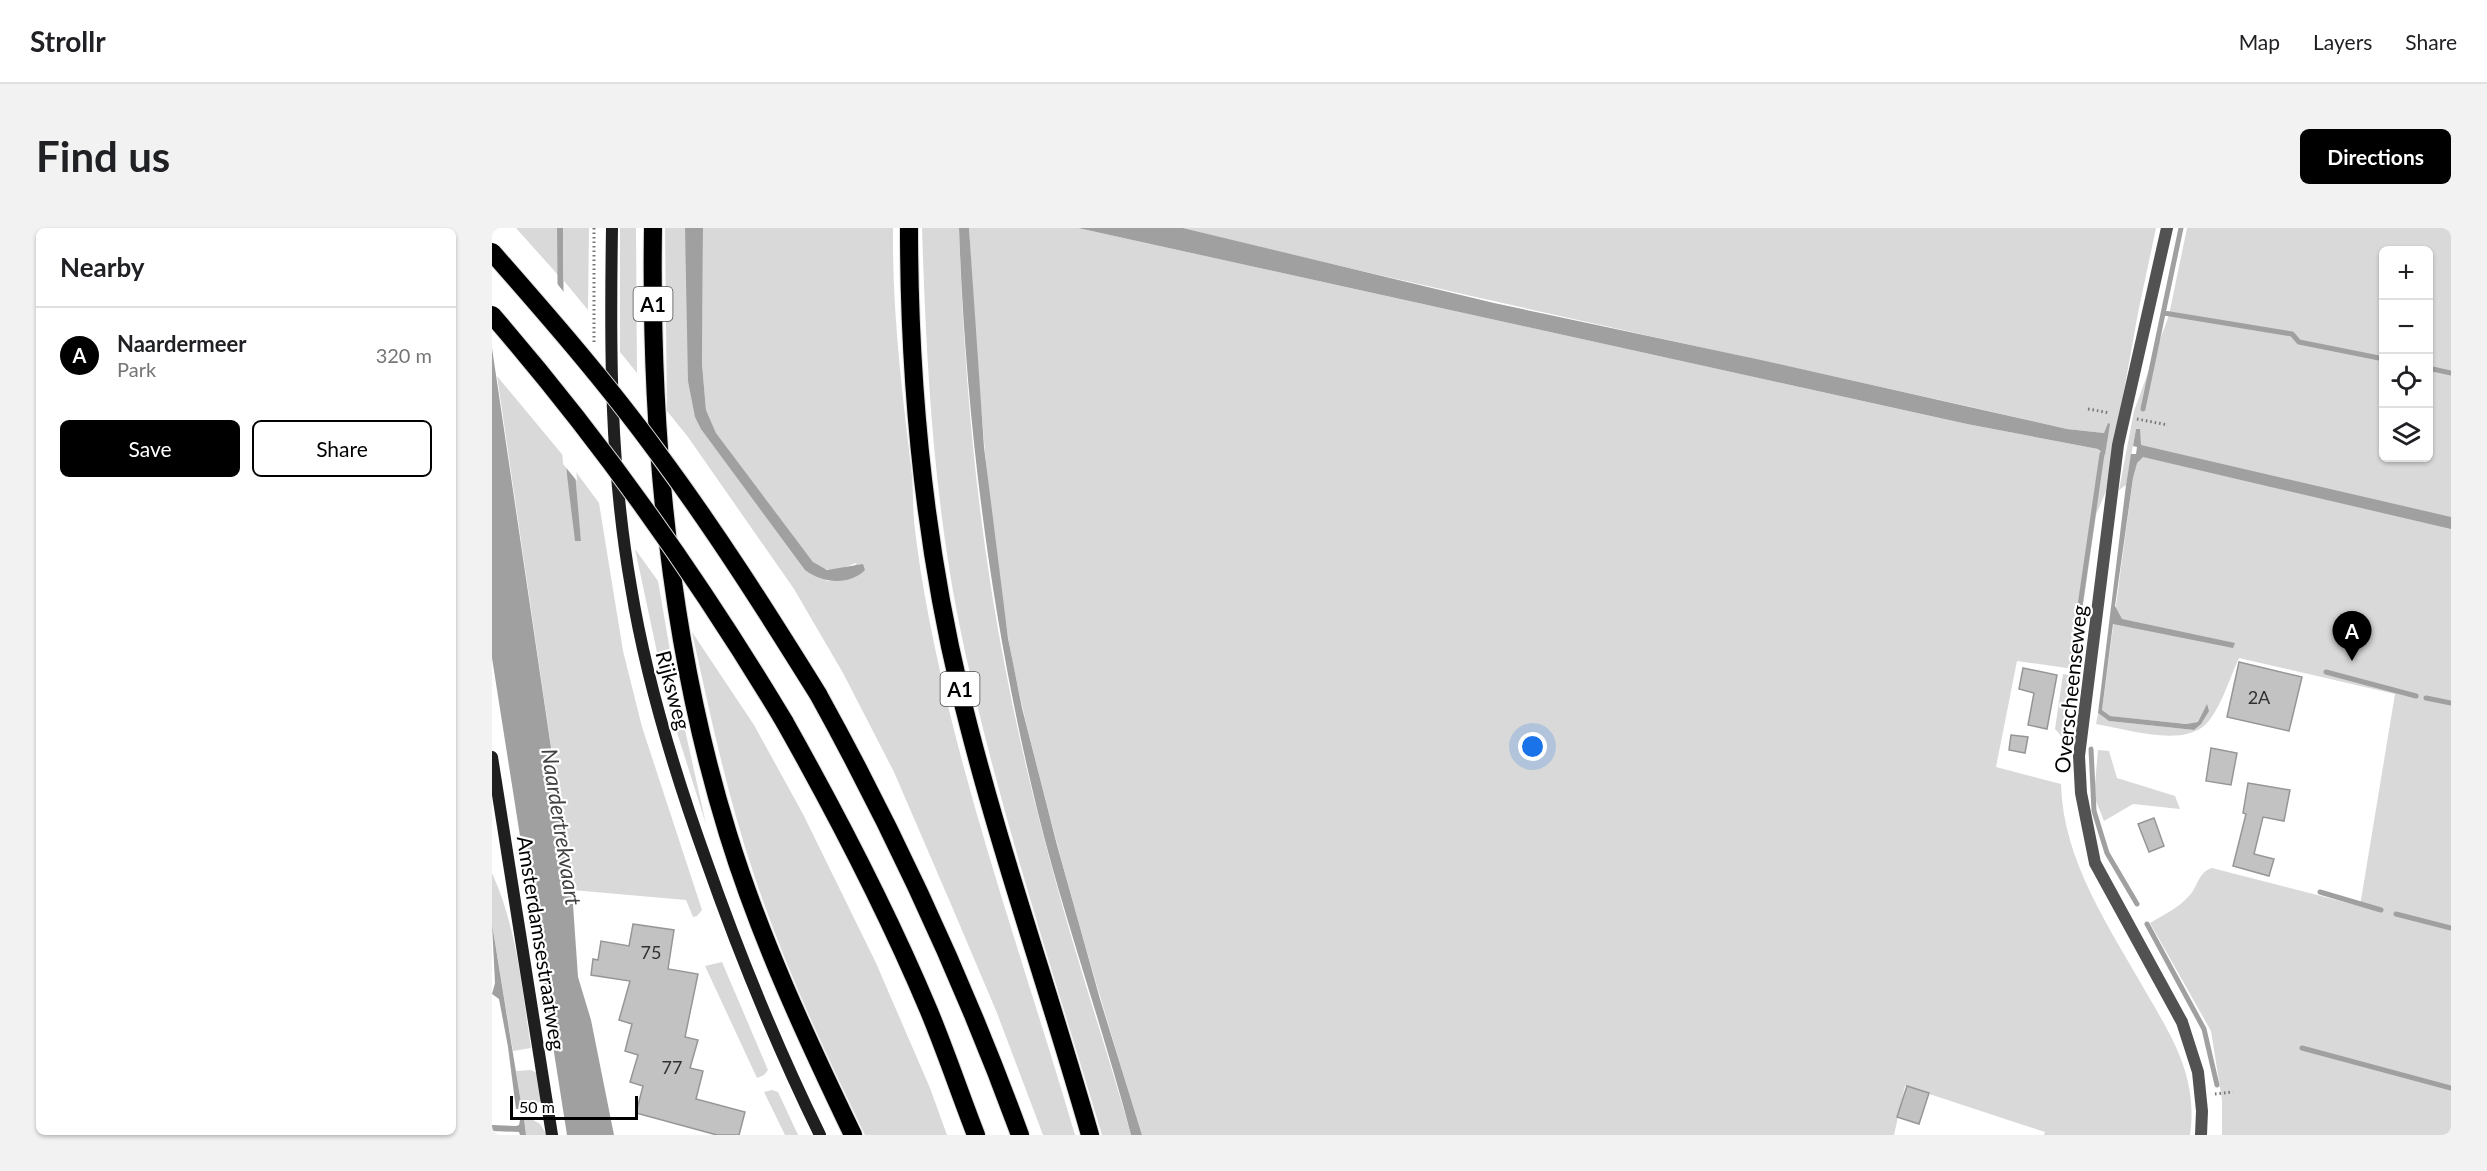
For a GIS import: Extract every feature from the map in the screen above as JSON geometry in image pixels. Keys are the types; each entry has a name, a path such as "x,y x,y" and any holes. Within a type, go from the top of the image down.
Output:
{"highway":[{"name":"A1","path":"654,228 654,380 676,596 691,686 717,793 744,882 788,995 853,1135"},
{"name":"A1","path":"909,228 917,412 925,503 940,593 960,689 986,791 1090,1135"},
{"path":"492,252 591,366 663,459 742,573 818,694 863,775 913,875 967,995 1020,1135"},
{"path":"492,315 576,415 647,509 714,607 784,721 842,826 884,912 929,1011 976,1135"}],"main road":[{"name":"Rijksweg","path":"612,228 610,364 615,452 630,585 646,661 689,813 728,924 784,1060 820,1135"},
{"name":"Amsterdamsestraatweg","path":"492,757 552,1135"}],"street":[{"name":"Overscheenseweg","path":"2167,228 2118,445 2079,756 2081,793 2095,863 2182,1022 2198,1072 2202,1111 2201,1135"}],"path":[{"path":"2088,409 2107,412"},
{"path":"2144,420 2168,425"},
{"path":"2221,1093 2233,1092"}],"shaded area":[{"path":"516,228 557,228 558,275"},
{"path":"563,228 589,228 588,310 564,281"},
{"path":"620,228 636,228 637,373 620,352"},
{"path":"665,228 685,228 695,417 827,581 851,578 856,563 829,570 813,562 716,433 706,410 702,364 703,228 893,228 896,321 901,382 912,475 914,521 929,618 964,767 994,873 1075,1135 1043,1135 997,1013 894,772 843,673 794,589 688,437 667,411"},
{"path":"922,228 959,228 964,339 973,451 987,562 1006,672 1030,783 1049,856 1131,1135 1102,1135 1005,813 972,683 949,570 942,521 932,424"},
{"path":"969,228 1078,228 1967,424 2098,449 2105,455 2109,423 2104,433 2067,429 1404,281 1183,228 2156,228 2138,313 2106,491 2096,515 2074,669 2017,661 1996,767 2061,784 2064,813 2079,867 2104,919 2175,1044 2182,1061 2190,1096 2192,1115 2190,1135 2044,1135 2045,1132 1905,1086 1894,1135 1142,1135 1060,853 1012,658 1000,585 988,483"},
{"path":"2187,228 2451,228 2451,1135 2222,1135 2222,1100 2211,1031 2150,923 2185,900 2201,876 2212,868 2360,906 2395,694 2239,658 2215,711 2205,725 2195,731 2182,735 2153,735 2096,724 2098,713 2109,721 2194,730 2198,722 2186,724 2109,716 2102,710 2133,478 2140,445 2140,429 2136,429 2126,485 2119,490 2134,411 2169,315"},
{"path":"497,376 566,459 576,541 581,540 573,468 599,503 623,651 642,727 702,910 697,916 693,917 686,900 572,890"},
{"path":"635,549 658,581 679,703 706,824 668,704"},
{"path":"692,632 754,725 803,814 876,963 930,1088 947,1135 865,1135 791,974 754,875 727,785"},
{"path":"2063,674 2072,676 2063,738 2055,729"},
{"path":"2098,750 2109,751 2117,778 2175,796 2180,809 2133,804 2104,821 2094,796"},
{"path":"492,873 513,937 531,1048 513,1051 492,924"},
{"path":"722,962 768,1070 757,1078 705,966"},
{"path":"531,1070 537,1073 541,1100 535,1107 522,1109 516,1071"},
{"path":"772,1090 778,1092 798,1135 785,1135 764,1092"},
{"path":"530,1118 540,1124 547,1135 526,1135 524,1119"}],"water":[{"path":"557,228 563,228 564,349 581,541 575,541 567,475 558,342"},
{"path":"685,228 703,228 702,364 706,410 716,433 813,562 827,570 863,564 865,570 851,579 827,580 805,570 701,429 695,417 688,381"},
{"path":"959,228 969,228 984,447 1008,638 1022,708 1100,999 1142,1135 1131,1135 1049,854 1021,741 994,595 975,449 962,302"},
{"path":"1078,228 1183,228 1494,303 2067,429 2104,433 2108,423 2110,424 2105,455 2098,449 1967,424"},
{"name":"Naardertrekvaart","path":"492,348 572,890 578,977 591,1020 614,1135 567,1135 492,658"},
{"path":"2136,429 2140,429 2141,445 2451,517 2451,529 2143,457 2137,463 2133,478 2115,606 2122,619 2235,643 2233,648 2113,624 2102,710 2110,716 2186,724 2198,722 2207,704 2209,711 2194,730 2109,721 2098,713 2126,485 2131,454 2136,454 2137,447 2133,446"},
{"path":"492,924 522,1109 516,1109 499,999 492,994 495,983"},
{"path":"524,1119 526,1135 520,1135 519,1132 492,1131 492,1125 516,1126 519,1125 520,1120"}],"pier":[{"path":"555,281 567,296 567,349 577,481 563,464 555,342"}],"building":[{"path":"2239,662 2302,677 2289,731 2227,717"},
{"path":"2023,668 2057,675 2047,729 2028,725 2034,693 2019,689"},
{"path":"2011,735 2028,737 2025,753 2009,750"},
{"path":"2211,748 2237,753 2231,785 2206,781"},
{"path":"2248,783 2290,790 2284,821 2263,817 2254,854 2274,859 2269,876 2233,866 2246,814 2243,813"},
{"path":"2154,818 2164,846 2149,852 2138,824"},
{"path":"633,924 674,930 668,969 698,974 685,1037 698,1040 690,1068 703,1071 696,1099 745,1112 739,1135 717,1135 636,1113 643,1086 630,1082 638,1055 625,1051 632,1024 619,1020 630,981 591,975 593,959 598,960 601,941 629,946"},
{"path":"1907,1086 1929,1093 1919,1124 1897,1117"}],"waterway":[{"path":"2143,409 2181,228"},
{"path":"2164,313 2292,334 2299,342 2379,358"},
{"path":"2433,369 2451,373"},
{"path":"2072,661 2102,454"},
{"path":"2326,672 2416,696"},
{"path":"2426,698 2451,703"},
{"path":"2091,749 2094,811 2107,853 2137,904"},
{"path":"2320,892 2381,910"},
{"path":"2396,914 2451,928"},
{"path":"2147,924 2204,1029 2217,1085"},
{"path":"2302,1048 2451,1088"}],"place":[{"name":"Naardermeer","path":"2352,661"}]}
